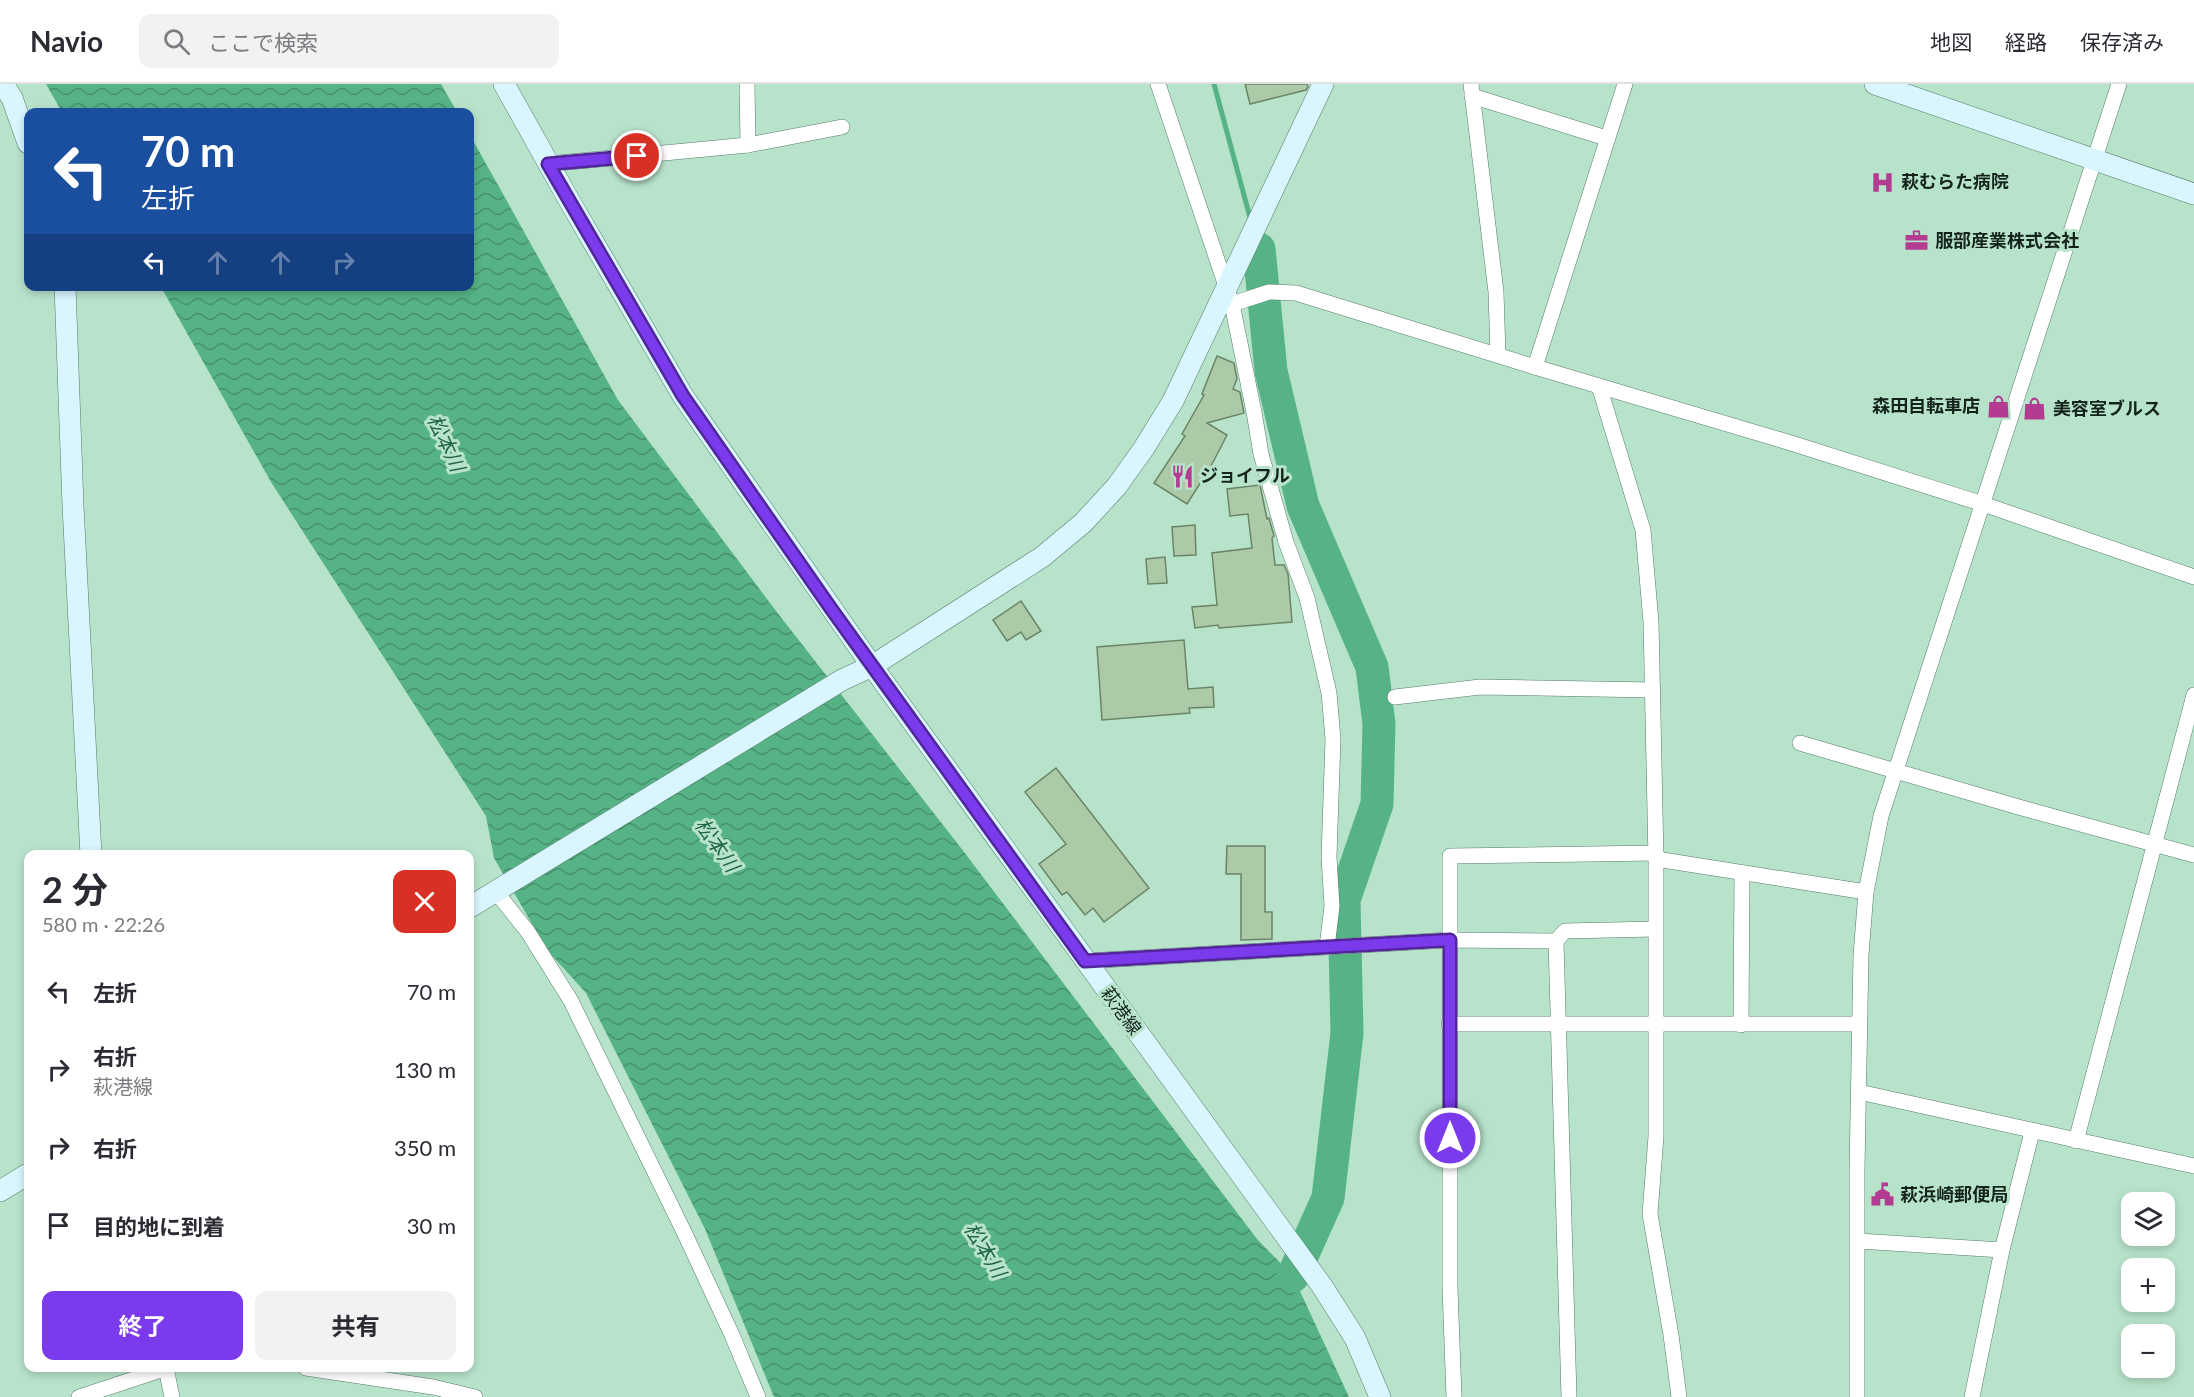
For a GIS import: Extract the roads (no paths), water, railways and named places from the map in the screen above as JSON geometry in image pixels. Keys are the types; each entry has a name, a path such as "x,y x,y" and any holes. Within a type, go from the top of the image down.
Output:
{"street":[{"path":"3,84 12,98 24,131"},
{"name":"萩港線","path":"504,84 683,396 872,666 1322,1286 1355,1338 1380,1397"},
{"path":"747,84 748,146"},
{"path":"1158,84 1229,296 1254,412 1260,454 1286,542 1306,598 1329,693 1333,739 1329,857 1332,906 1331,946"},
{"path":"474,905 842,680 872,666 1042,557 1083,523 1117,486 1173,401 1229,296 1323,84"},
{"path":"1535,367 1624,84"},
{"path":"1875,84 2194,194"},
{"path":"1857,1397 1859,1024 1866,892 1881,816 2119,84"},
{"path":"1498,355 1496,292 1471,90 1606,138"},
{"path":"548,164 748,146 842,127"},
{"path":"65,291 73,506 91,850"},
{"path":"1229,296 1269,292 1296,293 1791,443 1983,504 2194,577"},
{"path":"1599,386 1643,530 1651,622 1656,856 1656,1136 1650,1214 1671,1335 1679,1397"},
{"path":"1395,697 1480,687 1653,690"},
{"path":"2076,1141 2194,695"},
{"path":"1800,742 2022,808 2194,855"},
{"path":"1454,1397 1450,1288 1450,856 1656,856 1742,873 1866,892"},
{"path":"1741,1025 1742,873"},
{"path":"500,889 571,1001 690,1244 758,1397"},
{"path":"1569,1397 1556,941 1565,931 1655,928"},
{"path":"1085,961 1450,940 1556,941"},
{"path":"1449,1024 1859,1024"},
{"path":"1859,1092 2194,1166"},
{"path":"1972,1397 2002,1250 2032,1132"},
{"path":"0,1191 24,1176"},
{"path":"1858,1241 2002,1250"},
{"path":"79,1397 154,1372"},
{"path":"167,1372 172,1397"},
{"path":"333,1372 433,1387 474,1397"}],"water":[{"path":"46,84 441,84 455,108 60,108"},
{"name":"松本川","path":"474,142 618,400 776,611 961,848 1257,1239 1293,1276 1349,1397 774,1397 705,1229 586,993 547,950 494,858 486,816 271,482 163,291 474,291"}],"waterway":[{"path":"1214,84 1251,221"},
{"path":"1259,249 1271,371 1303,506 1372,667 1379,724 1377,804 1344,900 1347,1033 1328,1198 1293,1276"}],"place":[{"name":"萩むらた病院","path":"1883,182"},
{"name":"服部産業株式会社","path":"1917,241"},
{"name":"森田自転車店","path":"1998,406"},
{"name":"美容室ブルス","path":"2035,409"},
{"name":"ジョイフル","path":"1182,476"},
{"name":"萩浜崎郵便局","path":"1882,1195"}]}
